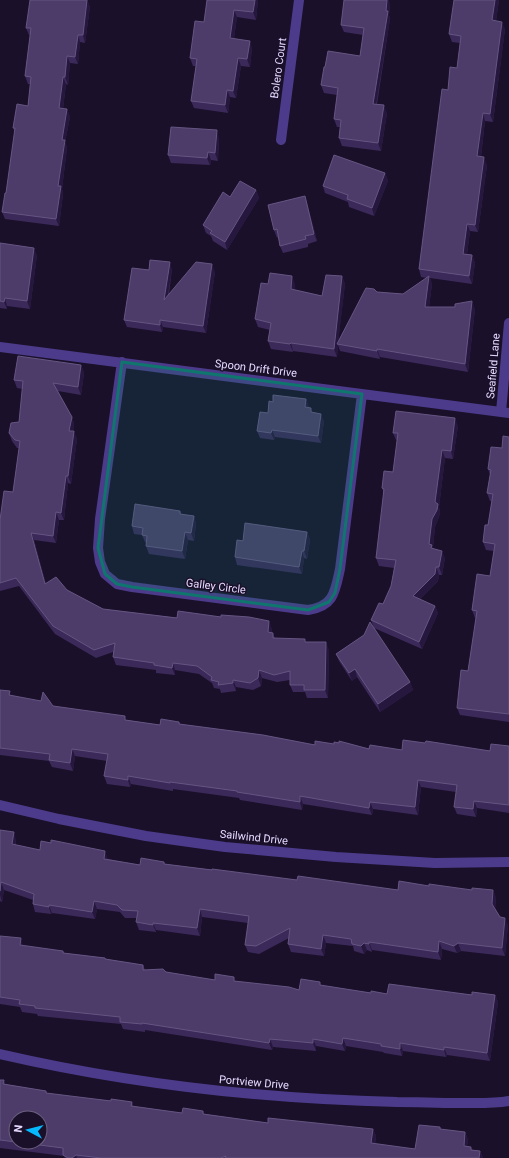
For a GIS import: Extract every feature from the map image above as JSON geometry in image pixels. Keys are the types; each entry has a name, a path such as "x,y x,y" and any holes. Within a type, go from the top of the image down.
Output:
{"street":[{"name":"Bolero Court","path":"281,140 299,0"},
{"name":"Seafield Lane","path":"505,413 509,323"},
{"name":"Spoon Drift Drive","path":"0,347 505,413"},
{"name":"Galley Circle","path":"122,362 98,548 100,562 105,574 117,584 132,587 308,610 319,608 329,602 335,593 340,569 362,394"},
{"name":"Sailwind Drive","path":"0,805 59,819 146,836 226,847 336,857 434,863 509,862"},
{"name":"Portview Drive","path":"0,1054 82,1071 156,1083 249,1094 335,1100 481,1104 509,1101"}],"highlighted area":[{"path":"122,362 362,394 340,569 335,593 329,602 308,610 132,587 117,584 105,574 98,548"}],"building":[{"path":"30,0 87,0 83,35 78,35 75,57 67,56 65,77 63,77 59,108 67,109 62,140 65,140 58,186 61,186 56,219 2,212 6,193 17,104 28,106 31,77 25,76 31,28 26,28"},
{"path":"207,0 255,0 253,12 234,10 230,38 250,41 247,59 238,58 233,91 227,90 225,105 191,101 197,59 190,58 195,21 204,22"},
{"path":"344,0 387,0 386,11 388,11 373,104 384,105 378,143 339,138 341,120 334,119 338,88 321,85 328,51 360,56 364,28 341,25"},
{"path":"454,0 495,0 492,20 502,22 490,114 483,113 477,156 484,157 475,225 467,224 463,254 472,255 469,276 419,269 442,89 448,90 450,67 457,68 461,36 449,34"},
{"path":"171,127 217,130 215,153 208,152 207,158 168,155"},
{"path":"334,155 385,173 372,208 347,199 348,195 323,186"},
{"path":"240,181 256,190 225,242 210,233 212,231 203,225 223,192 230,197"},
{"path":"305,196 314,234 305,236 306,239 280,246 277,229 274,230 268,205"},
{"path":"0,243 34,248 27,301 5,298 4,302 0,301"},
{"path":"150,260 170,262 164,300 196,262 212,264 203,326 160,320 160,325 124,320 132,268 149,270"},
{"path":"270,273 292,276 291,289 322,296 326,275 342,276 334,349 268,341 271,323 255,319 261,283 268,284"},
{"path":"429,276 425,307 455,307 455,304 472,301 465,364 377,349 377,351 337,344 366,288 374,289 377,292 403,294"},
{"path":"18,356 81,365 78,387 53,383 72,417 69,431 74,431 61,513 56,512 53,536 31,533 45,584 56,577 67,590 103,609 177,618 178,611 221,617 221,615 249,617 269,621 268,632 273,633 273,638 305,639 305,642 326,642 325,690 304,690 304,685 290,685 290,671 274,675 259,670 258,678 250,683 233,680 233,683 218,685 219,682 211,680 212,677 197,666 173,663 172,668 154,665 154,663 113,657 115,643 94,650 53,626 16,578 0,583 0,520 4,491 13,492 20,441 15,440 9,433 11,423 19,422 23,381 14,380"},
{"path":"273,395 306,399 305,407 311,408 311,412 321,414 318,436 272,430 271,433 257,431 260,412 268,413 269,401 273,402"},
{"path":"396,411 455,418 451,451 442,450 435,502 438,504 437,510 432,519 429,544 432,545 431,548 442,551 439,567 436,567 435,574 413,596 435,606 419,642 371,620 379,603 383,604 391,586 396,560 376,558 384,489 382,488 384,471 393,472 398,433 393,433"},
{"path":"503,436 509,437 509,714 457,708 461,670 468,671 477,611 472,610 477,574 490,576 495,544 483,542 485,525 488,525 493,494 487,493 491,470 488,469 491,447 502,448"},
{"path":"135,504 180,511 180,514 194,516 191,533 185,532 182,551 146,546 147,536 142,535 143,528 132,526"},
{"path":"245,523 307,532 304,551 302,551 299,567 235,557 237,540 243,541"},
{"path":"370,622 410,682 378,704 355,669 349,673 336,654 364,635"},
{"path":"0,690 10,691 9,695 41,701 43,692 53,706 125,716 125,720 160,725 161,719 179,722 179,724 263,735 315,745 315,741 334,744 334,742 339,743 339,741 369,749 370,745 402,750 403,740 425,743 426,741 490,751 491,744 509,746 509,805 474,801 473,809 454,807 457,785 418,780 415,807 370,802 369,808 300,796 300,802 237,791 170,783 128,776 128,780 104,776 108,754 72,749 70,763 49,760 50,754 0,748"},
{"path":"0,830 14,832 12,844 40,850 41,841 51,843 51,840 105,851 104,859 140,865 141,858 164,862 164,864 212,870 297,880 298,876 398,890 399,881 429,886 429,884 472,890 472,888 493,890 492,904 500,917 505,918 502,948 458,943 454,946 439,941 438,952 369,942 369,944 364,943 361,946 352,944 351,939 323,935 321,949 288,944 290,928 256,946 245,945 249,916 200,909 197,928 153,923 153,925 136,922 138,911 122,910 117,905 94,901 92,912 33,904 34,894 1,882 0,891"},
{"path":"0,936 21,938 20,945 143,965 143,970 163,969 166,972 215,980 215,974 234,977 234,981 289,987 299,990 301,979 320,982 320,985 371,993 371,991 387,994 389,984 472,995 472,992 495,995 487,1053 444,1047 444,1050 400,1043 400,1049 381,1046 381,1044 343,1038 342,1044 313,1039 313,1043 270,1039 269,1043 142,1023 120,1022 120,1017 35,1008 35,1006 19,1004 20,1000 0,997"},
{"path":"0,1080 4,1080 3,1084 46,1091 46,1093 132,1102 131,1106 182,1113 183,1108 203,1111 203,1114 268,1123 268,1118 373,1129 371,1143 415,1149 419,1125 440,1127 440,1129 465,1132 464,1146 471,1147 471,1150 480,1151 479,1158 225,1158 226,1156 221,1158 101,1158 76,1155 72,1158 68,1158 63,1155 63,1148 48,1146 48,1110 8,1110 8,1141 0,1140"}]}
